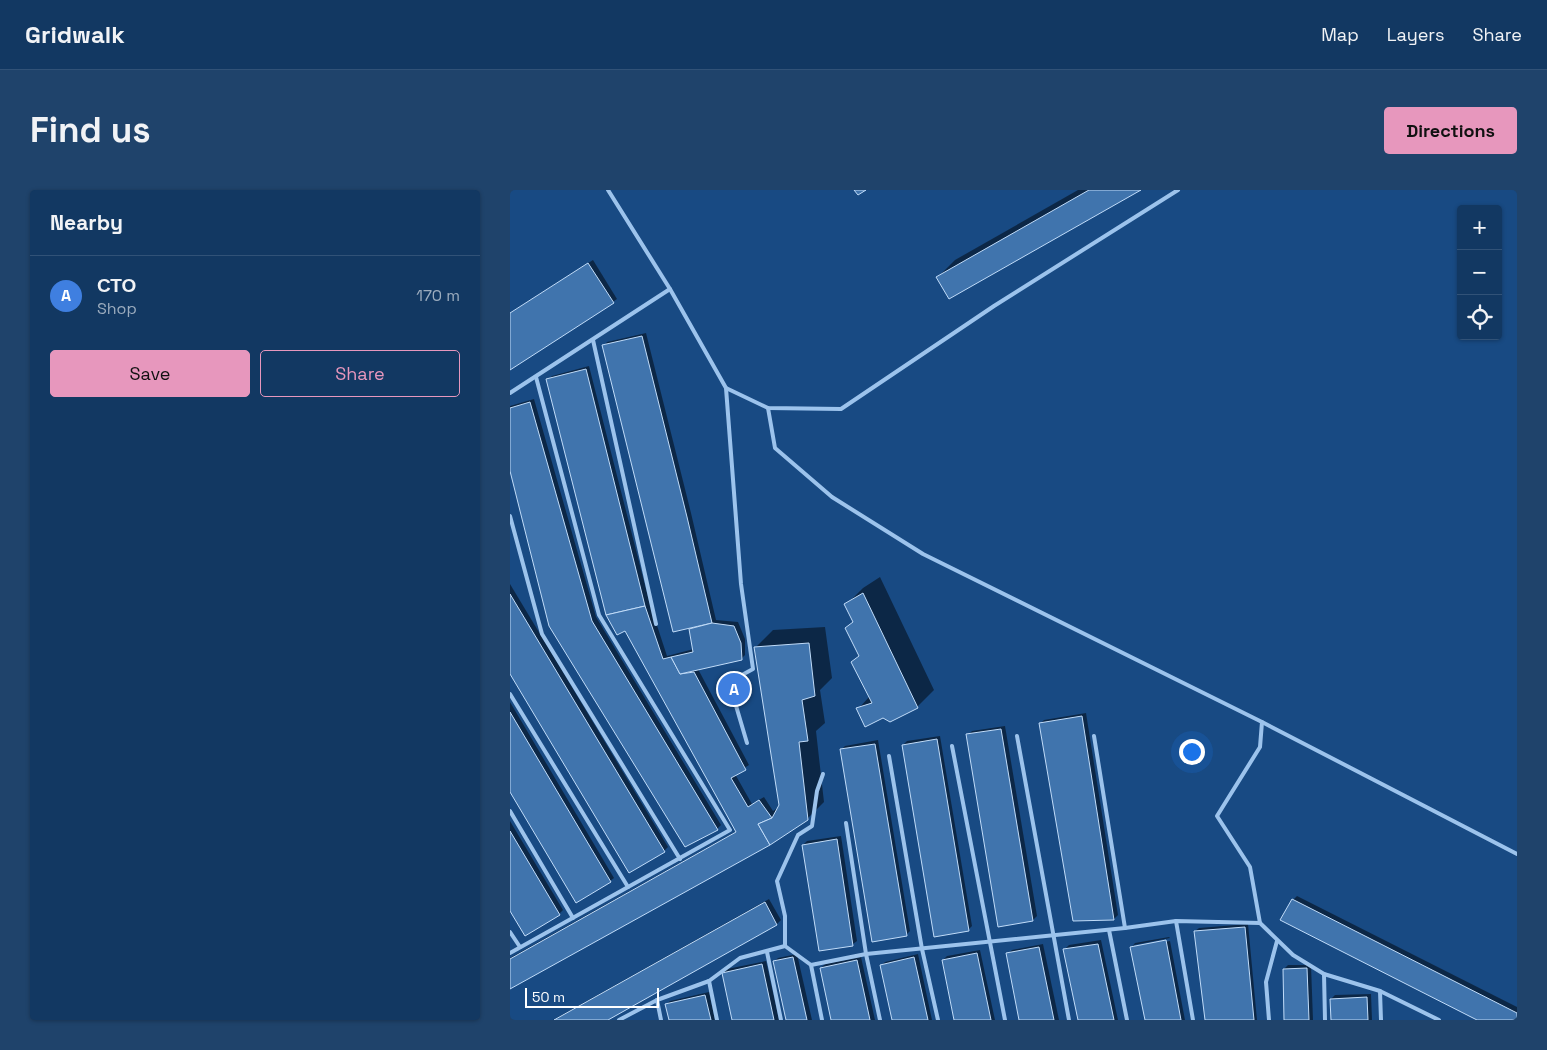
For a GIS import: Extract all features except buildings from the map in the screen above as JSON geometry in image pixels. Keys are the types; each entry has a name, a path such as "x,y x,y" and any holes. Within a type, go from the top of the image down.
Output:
{"lane":[{"path":"608,190 670,289 726,388 741,584 753,669 729,682 747,743"},
{"path":"726,388 768,408 842,409 994,306 1178,190"},
{"path":"510,393 670,289"},
{"path":"593,340 656,624"},
{"path":"510,953 730,830 599,615 536,377"},
{"path":"768,408 775,448 840,502 923,554 1262,722 1517,854"},
{"path":"510,516 542,634 680,858"},
{"path":"510,694 628,887"},
{"path":"1262,722 1260,747 1216,816 1250,867 1260,923 1293,956 1324,974 1380,991 1439,1020"},
{"path":"1017,736 1069,1020"},
{"path":"1094,736 1125,928"},
{"path":"952,746 1005,1020"},
{"path":"889,756 922,949 938,1020"},
{"path":"785,946 785,916 777,881 798,835 812,826 817,791 823,774"},
{"path":"510,812 573,918"},
{"path":"846,823 866,954 880,1020"},
{"path":"811,965 866,954 1176,922 1260,923"},
{"path":"1176,922 1193,1020"},
{"path":"1109,930 1127,1020"},
{"path":"510,932 520,947"},
{"path":"1269,1020 1266,982 1277,941"},
{"path":"619,1020 657,1000 709,982 740,958 785,946"},
{"path":"785,946 811,965 822,1020"},
{"path":"767,952 782,1020"},
{"path":"1324,974 1325,1020"},
{"path":"709,982 717,1020"},
{"path":"1380,991 1381,1020"},
{"path":"657,1000 661,1020"}],"place":[{"name":"СТО","path":"734,689"}]}
